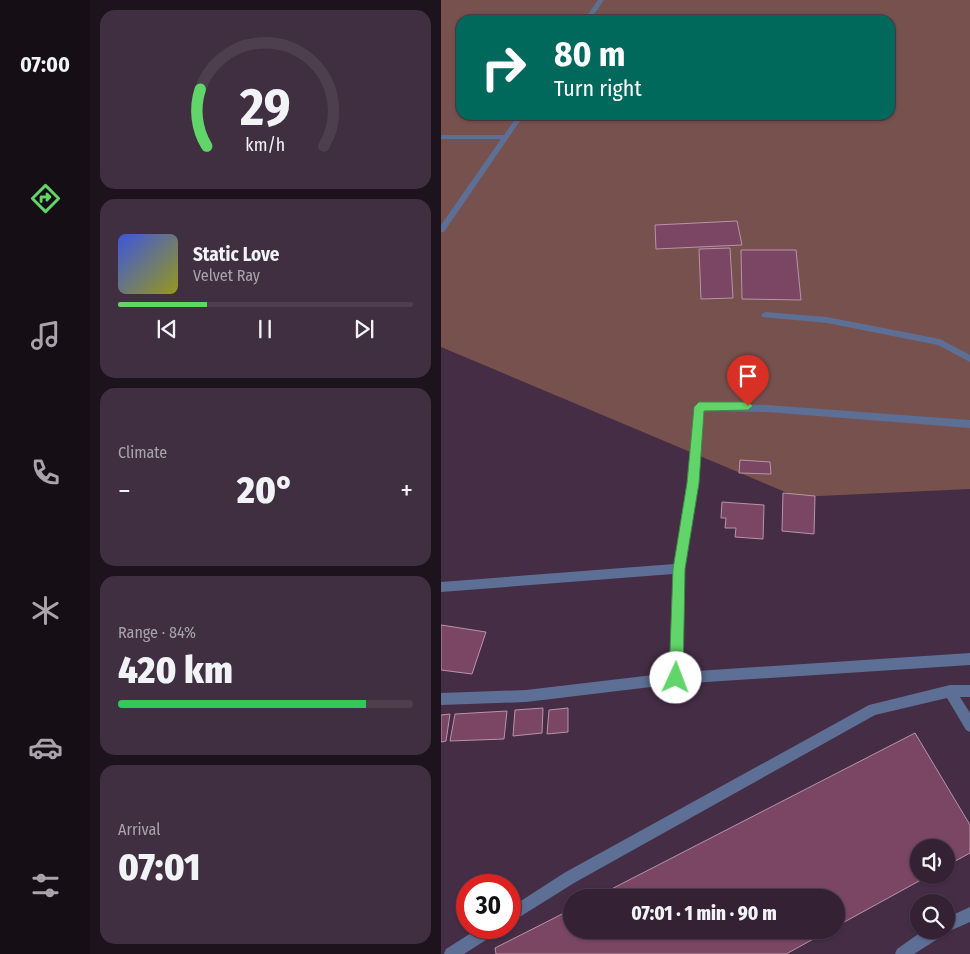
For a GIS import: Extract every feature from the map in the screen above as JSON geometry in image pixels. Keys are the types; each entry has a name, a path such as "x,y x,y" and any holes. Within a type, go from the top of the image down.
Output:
{"street":[{"path":"590,15 601,0"},
{"path":"441,230 517,120"},
{"path":"441,137 505,136"},
{"path":"765,315 827,320 940,342 970,359"},
{"path":"676,678 679,569 693,483 699,407 748,406 970,424"},
{"path":"441,588 679,569"},
{"path":"441,699 526,696 676,678 862,668 970,659"},
{"path":"521,909 569,878 873,710 950,691 970,691"},
{"path":"950,691 970,726"},
{"path":"955,922 970,914"},
{"path":"451,954 475,939"},
{"path":"902,954 923,939"}],"shaded area":[{"path":"441,0 970,0 970,489 797,497 441,347"}],"building":[{"path":"737,221 742,245 656,249 655,225"},
{"path":"730,248 733,298 701,299 699,249"},
{"path":"741,250 796,250 801,300 742,299"},
{"path":"740,460 770,462 771,474 739,473"},
{"path":"783,493 815,496 814,534 782,531"},
{"path":"722,502 764,505 763,539 735,537 736,528 725,528 726,518 721,518"},
{"path":"441,625 486,632 472,674 441,670"},
{"path":"543,708 542,733 513,736 515,710"},
{"path":"568,708 568,732 547,734 549,710"},
{"path":"507,711 504,739 450,741 455,714"},
{"path":"450,714 446,741 441,742 441,715"},
{"path":"915,733 970,825 970,853 955,861 955,839 910,839 910,884 914,884 845,922 845,889 612,889"},
{"path":"563,914 563,939 814,939 786,954 496,954 495,948 513,939 521,939 521,935"}],"route":[{"path":"676,678 679,569 693,483 699,407 748,406"}]}
